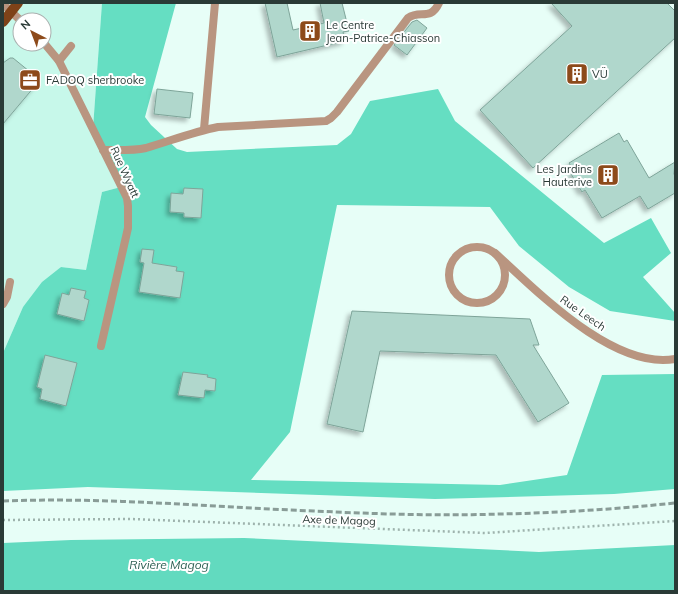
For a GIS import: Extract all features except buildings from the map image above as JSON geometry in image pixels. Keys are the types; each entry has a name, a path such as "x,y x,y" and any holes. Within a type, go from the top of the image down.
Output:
{"main road":[{"path":"3,22 18,3"}],"street":[{"path":"204,130 215,3"},
{"path":"103,150 145,148 218,127 326,121 337,112 408,18 413,14 430,14 436,10 439,3"},
{"path":"3,4 11,12"},
{"path":"59,61 71,46"},
{"name":"Rue Wyatt","path":"52,52 59,61 127,198 129,215 128,228 101,346"},
{"name":"Rue Leech","path":"495,253 501,260 505,279 495,296 487,301 477,303 467,301 459,296 453,289 449,280 449,270 452,261 458,253 467,248 476,246 486,248 495,253 572,321 601,340 627,353 650,360 675,359"},
{"path":"3,304 7,297 10,282"}],"path":[{"name":"Axe de Magog","path":"3,520 132,519 484,533 675,521"}],"shaded area":[{"path":"3,3 102,3 93,128 121,187 102,192 86,270 61,267 23,307 3,353"},
{"path":"102,3 176,3 145,117 151,125 177,149 187,152 337,145 351,134 370,101 438,89 455,121 604,243 651,218 671,253 643,277 675,313 675,321 610,311 569,287 519,246 490,207 337,205 290,432 251,480 500,485 567,475 602,375 675,374 675,489 614,494 435,499 88,487 3,491 3,353 23,307 42,282 61,267 86,270 102,192 121,187 93,128"}],"water":[{"name":"Rivière Magog","path":"244,538 539,552 675,545 675,591 3,591 3,543 71,540"}],"railway":[{"path":"3,501 120,501 360,513 454,515 566,512 675,503"}],"place":[{"name":"Le Centre Jean-Patrice-Chiasson","path":"310,31"},
{"name":"VÜ","path":"577,74"},
{"name":"FADOQ sherbrooke","path":"30,80"},
{"name":"Les Jardins Hauterive","path":"608,175"}]}
